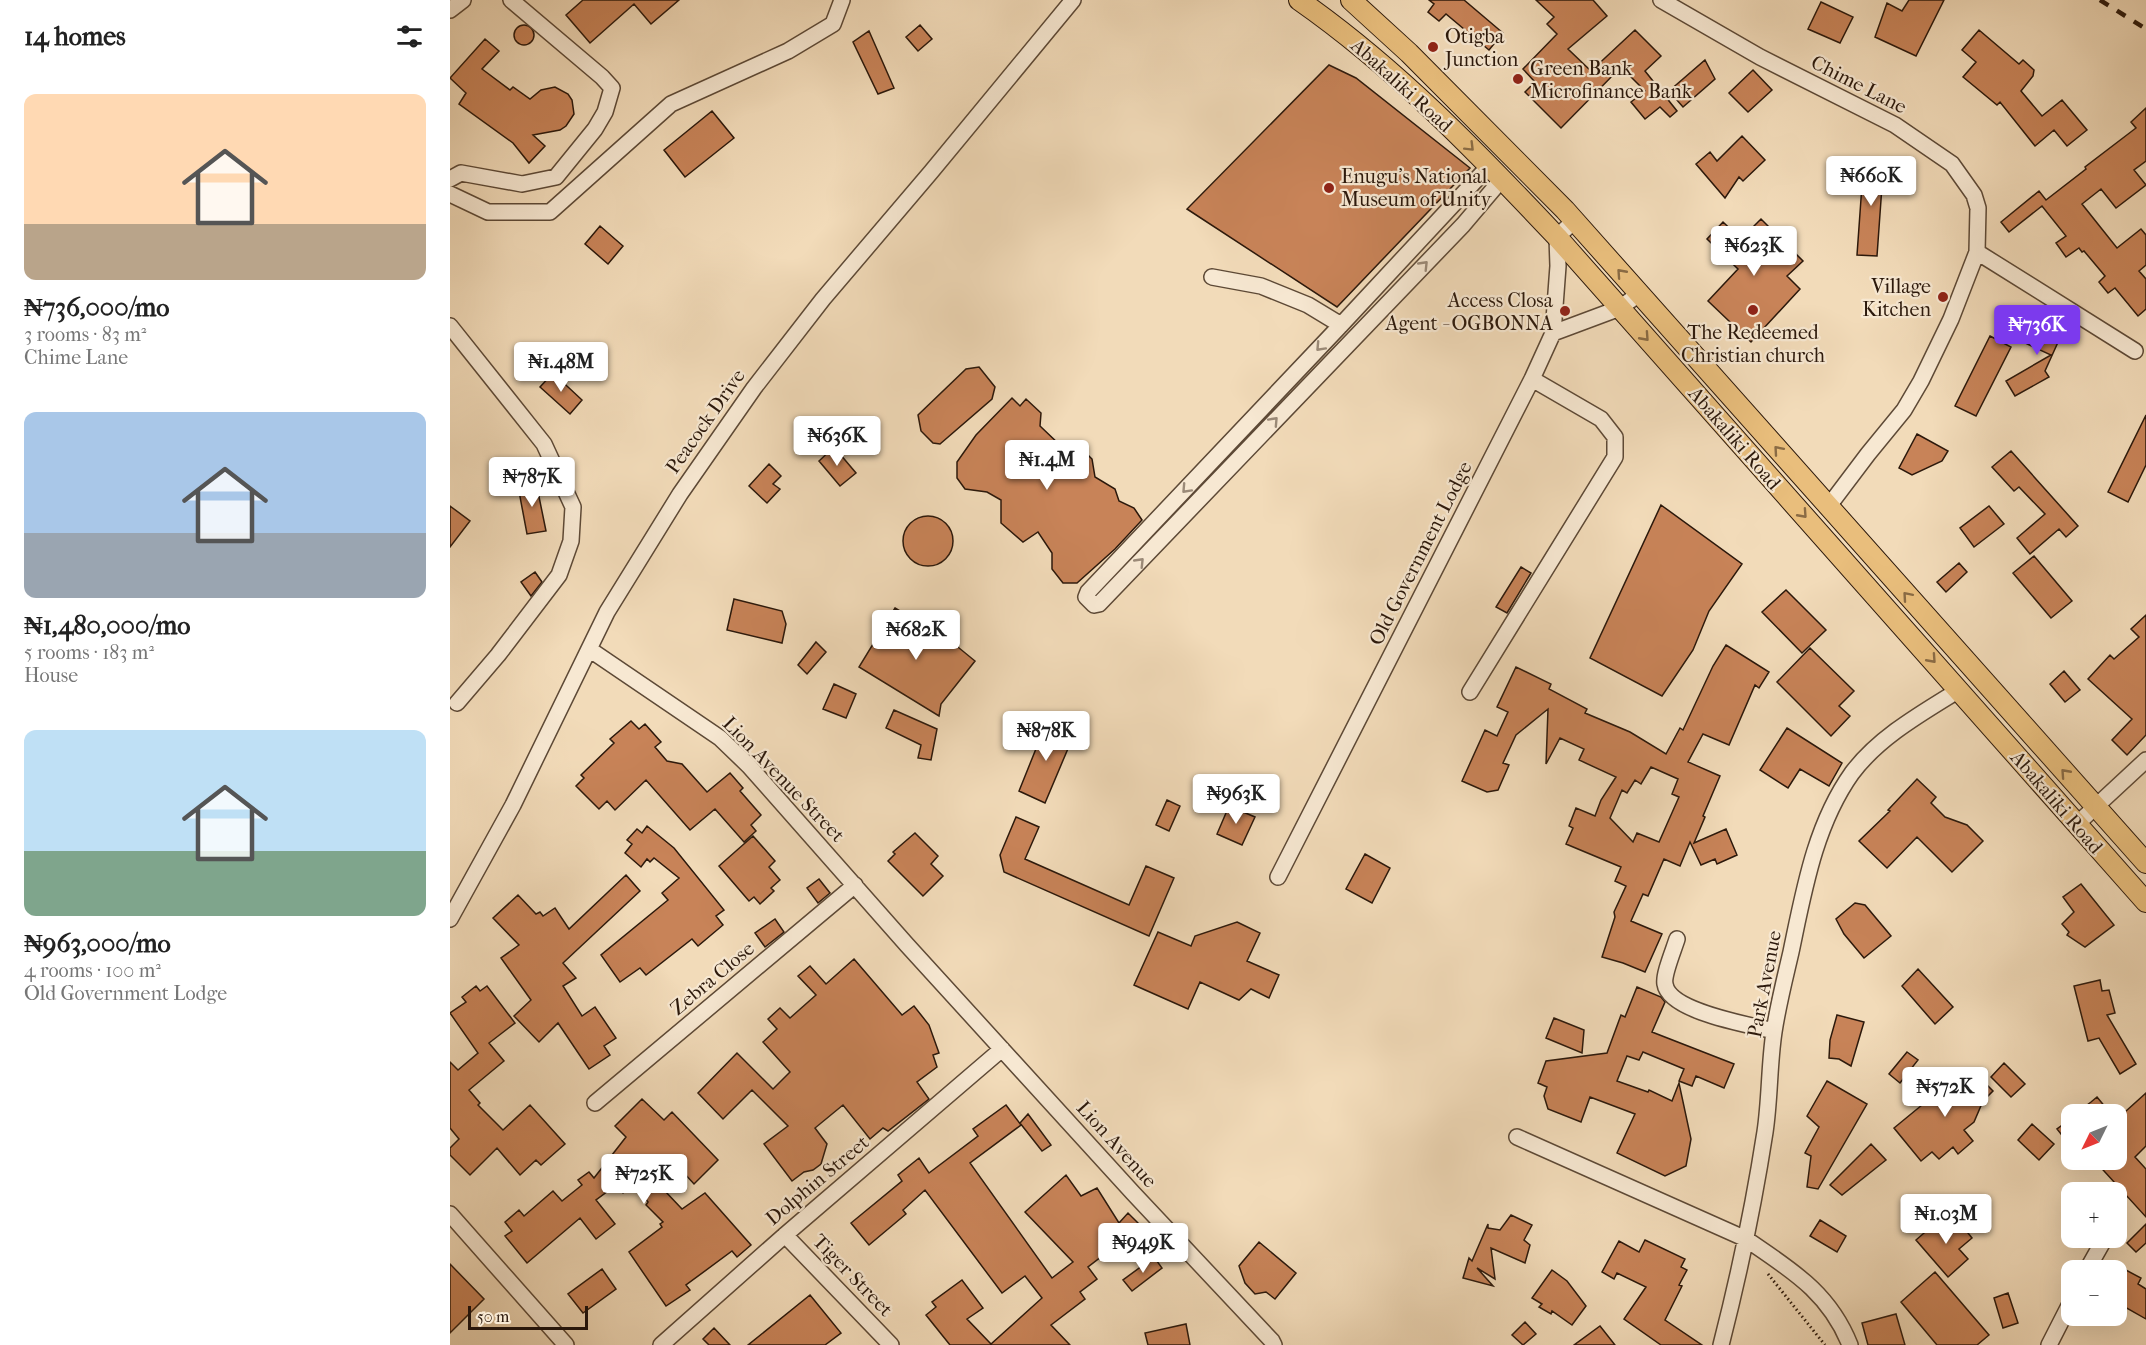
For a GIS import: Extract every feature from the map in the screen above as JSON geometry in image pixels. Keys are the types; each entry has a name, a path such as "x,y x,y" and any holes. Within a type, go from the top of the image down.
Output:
{"main road":[{"name":"Abakaliki Road","path":"1299,0 1389,70 1496,172 1557,237 2146,902"},
{"name":"Abakaliki Road","path":"1351,0 1409,53 1574,220 2146,864"},
{"path":"1389,70 1409,53"}],"street":[{"path":"450,10 463,0"},
{"path":"450,180 461,172 522,184 556,177 595,129 605,112 612,88 511,0"},
{"path":"450,194 488,212 550,212 671,104 788,51 833,24 842,0"},
{"name":"Peacock Drive","path":"450,919 513,805 607,612 680,494 754,388 823,299 1073,0"},
{"name":"Chime Lane","path":"1661,0 1760,57 1895,125 1952,164 1974,195 1978,208 1977,252 1951,319 1904,410 1828,507"},
{"path":"1496,172 1462,225 1099,603 1092,605 1087,600 1087,593 1346,321 1496,172"},
{"path":"1557,237 1574,220"},
{"name":"Old Government Lodge","path":"1278,877 1532,379 1553,333 1558,266 1557,237"},
{"path":"1977,252 2135,351"},
{"path":"1212,277 1261,286 1308,304 1363,330"},
{"path":"1553,333 1620,308 1640,293"},
{"path":"450,326 544,444 573,507 571,541 559,575 457,704"},
{"path":"1470,692 1578,521 1615,457 1615,437 1601,419 1532,379"},
{"path":"1218,455 1231,466"},
{"name":"Lion Avenue Street","path":"589,649 720,738 749,766 1002,1049"},
{"name":"Park Avenue","path":"1721,1345 1744,1245 1765,1130 1774,1031 1801,899 1826,819 1854,771 1881,743 1916,717 1959,690"},
{"path":"2077,824 2146,760"},
{"name":"Zebra Close","path":"595,1103 855,885"},
{"path":"1677,939 1664,983 1669,994 1683,1005 1710,1015 1774,1031"},
{"name":"Dolphin Street","path":"660,1345 785,1234 1002,1049"},
{"name":"Lion Avenue","path":"1002,1049 1274,1345"},
{"path":"1517,1137 1744,1245 1793,1274 1827,1302 1842,1325 1850,1345"},
{"path":"450,1214 566,1345"},
{"name":"Tiger Street","path":"785,1234 891,1345"},
{"path":"2049,1345 2061,1322"}],"path":[{"path":"1744,1245 1825,1345"}],"building":[{"path":"583,0 679,0 651,24 634,4 590,43 566,15"},
{"path":"1429,0 1464,0 1503,33 1489,50 1446,14 1439,21 1428,12 1434,4"},
{"path":"1536,0 1593,0 1607,16 1568,49 1591,71 1635,30 1661,56 1645,71 1677,111 1670,117 1660,107 1645,119 1631,102 1645,91 1621,67 1561,128 1525,92 1535,82 1523,69 1557,34 1547,24 1554,17"},
{"path":"1909,0 1944,0 1916,56 1875,37 1887,3 1902,11"},
{"path":"1821,2 1853,17 1840,43 1808,29"},
{"path":"524,25 531,28 534,35 531,42 524,45 517,42 514,35 517,28"},
{"path":"920,25 932,39 918,51 906,37"},
{"path":"1979,30 2019,64 2023,60 2034,70 2033,76 2021,91 2042,116 2062,100 2087,130 2067,146 2054,130 2035,146 2000,102 1997,105 1963,77 1976,62 1962,50"},
{"path":"869,31 894,88 878,94 853,42"},
{"path":"485,39 499,51 482,69 510,90 513,87 530,99 541,90 555,87 568,94 572,100 574,114 566,126 560,130 533,135 545,146 529,163 513,143 459,104 466,93 450,78"},
{"path":"1705,60 1715,79 1683,107 1669,91"},
{"name":"Enugu's National Museum of Unity","path":"1329,65 1356,78 1470,168 1337,307 1187,209"},
{"path":"1753,70 1772,90 1748,112 1729,93"},
{"path":"2146,108 2146,161 2134,170 2146,185 2116,208 2101,189 2082,204 2117,248 2141,229 2146,235 2146,265 2139,271 2146,279 2146,309 2138,316 2115,288 2108,293 2099,282 2105,276 2084,251 2082,252 2079,248 2066,257 2056,243 2066,236 2042,206 2009,232 2001,222 2039,191 2046,200 2086,169 2085,167 2136,128 2131,122"},
{"path":"712,111 734,138 685,177 664,150"},
{"path":"1742,136 1765,160 1743,181 1739,177 1725,198 1696,164 1710,152 1717,161"},
{"path":"1864,157 1884,158 1877,256 1857,255"},
{"path":"1761,219 1803,261 1787,276 1800,289 1751,342 1708,301 1738,269 1707,239 1723,222 1741,239"},
{"path":"600,226 623,246 608,264 585,244"},
{"path":"2037,317 2064,329 2045,371 2049,377 2015,396 2006,381 2051,355 2025,343"},
{"path":"1990,336 2011,347 1976,416 1955,406"},
{"path":"979,367 995,387 992,399 940,444 933,443 921,431 918,415 966,369"},
{"path":"553,373 582,400 570,414 540,387"},
{"path":"1012,398 1020,406 1026,399 1041,413 1040,426 1061,446 1079,446 1092,459 1095,477 1115,489 1119,501 1134,508 1142,520 1115,549 1077,583 1063,583 1052,569 1052,553 1038,532 1023,542 1001,523 1001,500 987,492 965,489 957,478 957,462 976,435"},
{"path":"2146,415 2146,465 2128,502 2108,492"},
{"path":"1917,434 1948,451 1942,461 1912,475 1899,468"},
{"path":"834,447 856,473 840,486 819,461"},
{"path":"2011,451 2078,526 2066,537 2059,529 2030,554 2017,538 2045,514 2019,487 2014,491 1992,467"},
{"path":"769,464 781,476 773,484 780,489 767,503 749,486"},
{"path":"536,482 546,531 527,534 518,486"},
{"path":"1661,505 1742,564 1709,611 1693,650 1662,696 1590,658"},
{"path":"450,506 470,521 450,547"},
{"path":"1989,506 2004,524 1974,547 1960,528"},
{"path":"923,516 933,516 946,523 953,536 953,546 946,559 933,566 923,566 914,562 907,555 903,546 903,536 907,527 914,520"},
{"path":"2034,556 2072,601 2051,618 2013,573"},
{"path":"1959,563 1967,572 1946,592 1937,582"},
{"path":"1521,567 1531,573 1507,613 1496,607"},
{"path":"535,572 542,582 531,596 521,582"},
{"path":"1786,590 1826,630 1802,653 1762,612"},
{"path":"734,599 782,611 786,624 782,643 727,630"},
{"path":"895,608 953,643 975,661 941,704 939,716 859,667"},
{"path":"2146,615 2146,735 2127,755 2112,740 2132,719 2088,679 2110,655 2114,659 2139,637 2131,629"},
{"path":"816,642 826,652 807,674 798,665"},
{"path":"1726,645 1769,672 1759,688 1755,685 1729,745 1703,734 1688,762 1720,776 1694,843 1726,829 1737,855 1717,864 1715,859 1701,865 1690,842 1680,866 1664,859 1648,896 1643,894 1631,921 1662,934 1645,972 1602,957 1615,917 1614,912 1626,886 1615,881 1621,867 1566,844 1573,828 1569,826 1576,808 1595,816 1601,800 1616,777 1579,760 1584,749 1560,738 1546,764 1548,709 1516,735 1503,763 1509,765 1498,790 1487,792 1462,781 1485,730 1497,736 1508,712 1497,707 1516,667 1551,684 1549,689 1587,709 1585,713 1630,732 1666,754 1680,728 1683,730 1713,666","holes":["1651,767 1678,779 1672,794 1679,797 1659,842 1637,833 1633,842 1610,818 1622,790 1627,793 1635,780 1641,784"]},
{"path":"1810,648 1854,691 1839,706 1850,716 1831,736 1777,682"},
{"path":"2064,671 2080,690 2065,702 2050,684"},
{"path":"834,684 856,694 846,718 823,709"},
{"path":"894,710 937,729 931,760 918,758 921,745 886,728"},
{"path":"631,721 639,729 645,724 661,742 655,747 667,761 682,764 707,792 730,773 743,788 740,791 761,815 751,825 756,831 744,842 715,809 690,830 646,780 615,810 607,801 599,809 576,786 584,778 581,775 614,743 610,739"},
{"path":"1046,724 1075,732 1045,803 1019,791"},
{"path":"1787,728 1842,763 1829,786 1800,769 1788,788 1760,770"},
{"path":"1917,779 1936,797 1931,803 1945,817 1967,825 1983,841 1952,872 1917,837 1887,868 1859,841 1890,811 1888,810"},
{"path":"1167,800 1180,806 1169,831 1156,825"},
{"path":"1229,806 1255,817 1242,845 1217,834"},
{"path":"1016,817 1039,827 1025,859 1129,905 1146,866 1174,878 1149,936 1004,872 1000,855"},
{"path":"647,826 674,848 724,910 716,916 723,925 698,946 692,939 646,975 640,968 620,982 601,955 668,900 662,893 679,878 654,858 650,862 647,859 641,867 625,853 632,844 627,840 637,829 642,833"},
{"path":"915,833 938,856 931,864 943,876 923,896 888,861 895,854 893,852"},
{"path":"753,836 775,861 769,867 780,880 771,888 774,891 760,904 754,897 749,901 719,866"},
{"path":"1365,854 1390,868 1372,903 1346,889"},
{"path":"626,875 640,891 563,963 576,978 563,986 582,1016 595,1007 616,1038 604,1046 610,1055 589,1069 558,1023 539,1042 514,1016 531,1000 501,958 519,945 493,918 518,895 536,914 540,912 543,916 555,908 569,929"},
{"path":"819,879 830,893 818,903 807,888"},
{"path":"2081,884 2114,925 2085,947 2067,935 2069,932 2062,924 2074,912 2063,897"},
{"path":"1855,903 1865,905 1891,936 1864,958 1844,934 1836,919"},
{"path":"775,919 784,932 765,947 755,933"},
{"path":"1237,922 1260,933 1247,961 1279,975 1269,998 1251,989 1239,1000 1200,982 1188,1009 1134,985 1158,932 1191,946 1195,936"},
{"path":"854,959 902,1015 914,1006 929,1025 939,1053 933,1055 937,1067 917,1082 929,1099 888,1131 883,1128 870,1139 843,1105 815,1128 827,1144 821,1164 792,1181 764,1144 788,1126 752,1090 723,1119 698,1093 737,1053 773,1089 790,1072 763,1042 777,1029 768,1019 780,1008 790,1018 816,995 798,976 810,966 826,984"},
{"path":"1918,969 1953,1007 1935,1024 1902,986"},
{"path":"2100,980 2102,991 2109,990 2115,1013 2107,1015 2136,1064 2120,1074 2099,1038 2088,1041 2074,986"},
{"path":"476,986 480,991 487,986 515,1023 489,1043 504,1061 469,1090 480,1103 478,1105 503,1130 530,1105 565,1144 541,1165 536,1160 520,1175 497,1148 470,1175 450,1155 450,1148 459,1139 450,1128 450,1062 458,1070 478,1053 450,1013 466,1002 462,997"},
{"path":"1637,987 1661,997 1665,1002 1652,1032 1734,1064 1724,1088 1696,1076 1692,1086 1679,1081 1684,1069 1643,1052 1639,1060 1627,1056 1617,1081 1648,1092 1649,1090 1672,1101 1679,1083 1691,1139 1686,1166 1665,1176 1617,1153 1635,1114 1590,1097 1581,1122 1548,1109 1544,1096 1547,1087 1538,1083 1546,1061 1607,1053 1621,1015 1625,1017"},
{"path":"1837,1015 1864,1022 1851,1066 1839,1059 1829,1058 1830,1040"},
{"path":"1554,1018 1584,1030 1582,1053 1546,1038"},
{"path":"1907,1052 1918,1060 1900,1083 1889,1074"},
{"path":"2004,1063 2025,1084 2011,1097 1991,1077"},
{"path":"1972,1070 1993,1091 1983,1101 1974,1122 1964,1130 1973,1141 1958,1154 1953,1147 1939,1159 1932,1152 1921,1161 1894,1128 1956,1077 1960,1082"},
{"path":"1827,1081 1867,1104 1818,1189 1807,1187 1811,1156 1805,1153 1819,1127 1807,1116"},
{"path":"2146,1093 2146,1146 2135,1157 2146,1169 2146,1217 2127,1196 2127,1182 2114,1182 2103,1170 2127,1170 2127,1110"},
{"path":"2097,1097 2103,1104 2088,1104"},
{"path":"642,1099 664,1120 672,1112 718,1160 694,1184 684,1173 665,1191 682,1209 705,1193 751,1245 737,1257 732,1251 686,1285 690,1290 666,1306 629,1252 662,1227 660,1224 663,1222 646,1205 648,1202 632,1180 623,1193 615,1186 596,1200 615,1224 596,1239 580,1218 527,1263 505,1236 512,1231 505,1222 519,1210 524,1216 553,1191 562,1201 582,1185 578,1180 589,1172 594,1178 626,1137 615,1126"},
{"path":"1006,1105 1021,1125 970,1163 1052,1278 1073,1262 1025,1212 1066,1175 1081,1196 1097,1188 1119,1223 1128,1213 1153,1238 1143,1246 1131,1234 1088,1267 1097,1279 1080,1292 1085,1299 1051,1325 1070,1345 950,1345 926,1315 936,1307 932,1302 962,1280 983,1308 967,1319 991,1344 1042,1298 1025,1276 1002,1293 925,1190 903,1210 906,1214 869,1245 851,1223 902,1181 898,1175 919,1158 929,1173 978,1136 973,1129"},
{"path":"1028,1114 1051,1145 1042,1151 1020,1123"},
{"path":"2032,1124 2054,1144 2039,1160 2018,1140"},
{"path":"1871,1144 1886,1160 1842,1195 1830,1185"},
{"path":"1511,1215 1532,1225 1524,1240 1530,1245 1525,1263 1491,1248 1495,1279 1477,1268 1493,1286 1463,1278 1469,1258 1472,1261 1488,1224 1488,1228 1500,1230"},
{"path":"1956,1218 1972,1238 1959,1249 1968,1259 1948,1277 1916,1240 1939,1220 1945,1227"},
{"path":"1820,1220 1846,1236 1837,1252 1810,1236"},
{"path":"2146,1224 2146,1243 2136,1252 2127,1243"},
{"path":"1645,1240 1685,1259 1681,1267 1687,1270 1679,1285 1682,1286 1665,1320 1702,1345 1661,1345 1624,1319 1646,1287 1617,1273 1614,1279 1602,1272 1619,1241 1639,1252"},
{"path":"1259,1242 1296,1273 1275,1299 1266,1292 1255,1294 1245,1283 1239,1266"},
{"path":"1154,1257 1162,1268 1132,1291 1123,1280"},
{"path":"450,1264 484,1299 450,1333"},
{"path":"602,1269 616,1289 583,1313 568,1294"},
{"path":"1552,1270 1567,1281 1586,1306 1572,1325 1552,1311 1551,1314 1539,1307 1542,1304 1532,1298"},
{"path":"2127,1271 2141,1278 2138,1284 2146,1289 2146,1319 2127,1308"},
{"path":"1935,1272 1989,1335 1977,1345 1937,1345 1901,1302"},
{"path":"2008,1293 2018,1323 2003,1328 1994,1298"},
{"path":"810,1295 841,1333 825,1345 748,1345"},
{"path":"1896,1314 1905,1345 1868,1345 1862,1323"},
{"path":"1525,1322 1536,1334 1523,1345 1512,1335"},
{"path":"1186,1324 1190,1345 1148,1345 1145,1333"},
{"path":"1600,1326 1615,1345 1574,1345"},
{"path":"714,1328 730,1345 709,1345 703,1339"}],"railway":[{"path":"2100,0 2146,29"}],"place":[{"name":"Otigba Junction","path":"1433,47"},
{"name":"Green Bank Microfinance Bank","path":"1518,79"},
{"name":"Enugu's National Museum of Unity","path":"1329,188"},
{"name":"Village Kitchen","path":"1943,297"},
{"name":"The Redeemed Christian church","path":"1753,310"},
{"name":"Access Closa Agent - OGBONNA","path":"1565,311"}]}
